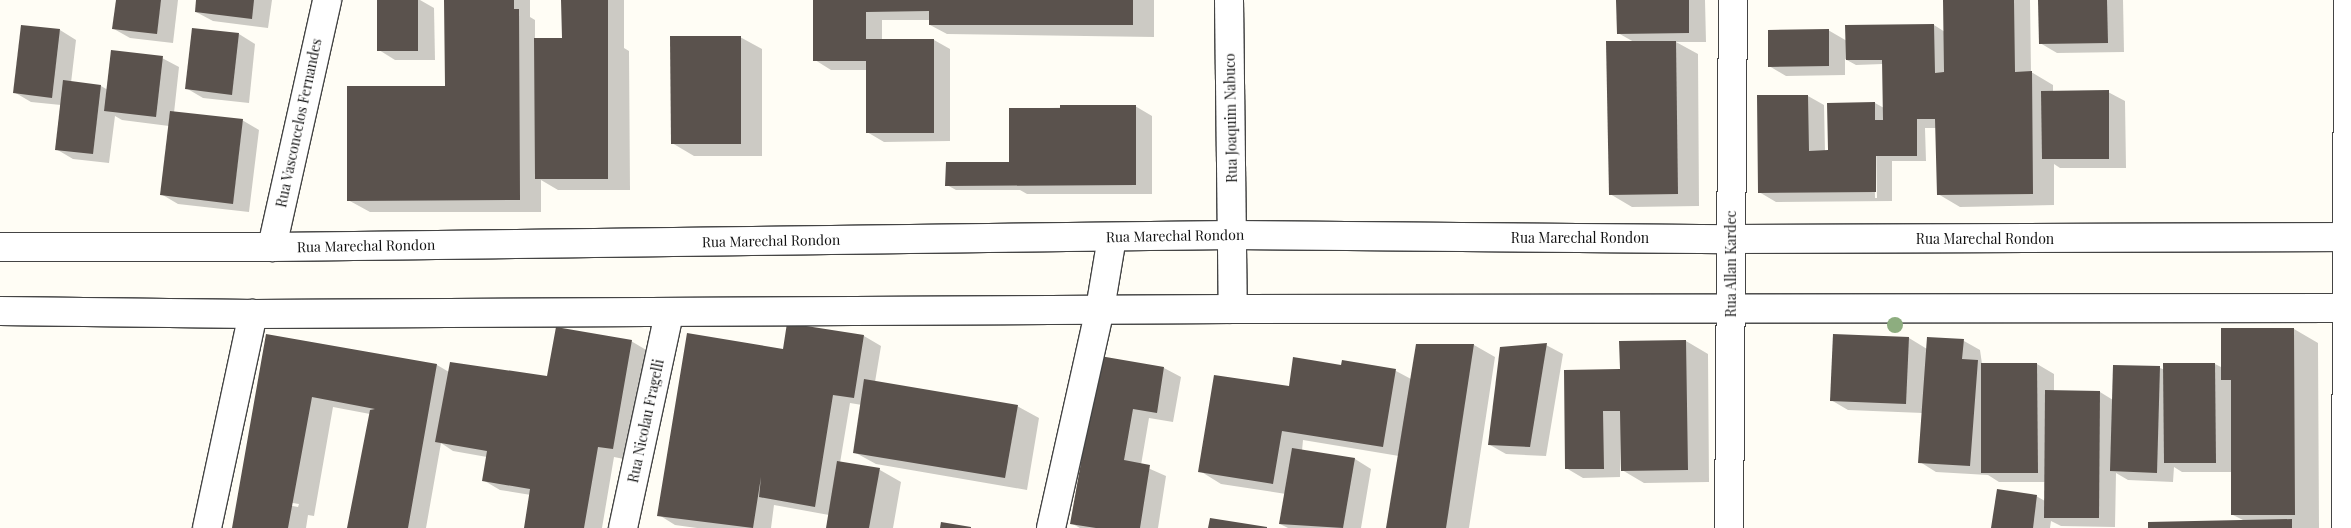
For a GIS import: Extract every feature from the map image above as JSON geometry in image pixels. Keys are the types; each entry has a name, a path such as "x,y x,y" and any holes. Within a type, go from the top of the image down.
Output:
{"street":[{"name":"Rua Vasconcelos Fernandes","path":"272,247 326,0"},
{"name":"Rua Joaquim Nabuco","path":"1229,0 1233,308"},
{"name":"Rua Allan Kardec","path":"1729,528 1733,0"},
{"path":"2346,528 2349,308 2348,0"},
{"name":"Rua Marechal Rondon","path":"0,246 272,247 1232,236 1731,239 2349,237"},
{"path":"1051,528 1100,309 1112,237"},
{"path":"0,311 253,314 669,313 1233,308 2349,308"},
{"name":"Rua Nicolau Fragelli","path":"623,528 669,313"},
{"path":"207,528 253,314"}],"building":[{"path":"116,0 161,0 157,34 112,29"},
{"path":"196,0 254,0 252,19 195,12"},
{"path":"377,0 418,0 418,51 377,51"},
{"path":"444,0 514,0 514,9 519,9 520,200 347,201 347,86 445,86"},
{"path":"561,0 608,0 608,179 535,179 534,38 562,38"},
{"path":"813,0 1133,0 1133,25 929,25 929,11 866,12 866,39 934,39 934,133 866,133 866,61 813,61"},
{"path":"1616,0 1689,0 1689,33 1617,34"},
{"path":"1943,0 2014,0 2015,72 2032,71 2033,194 1937,195 1935,119 1917,119 1917,156 1876,156 1876,192 1758,193 1757,95 1808,95 1809,151 1828,150 1827,103 1875,102 1875,120 1883,120 1882,60 1846,60 1845,25 1934,24 1935,73 1944,72"},
{"path":"2038,0 2107,0 2108,43 2039,44"},
{"path":"21,25 60,29 52,98 13,93"},
{"path":"192,28 239,33 232,95 185,89"},
{"path":"1829,29 1829,66 1768,67 1768,30"},
{"path":"670,36 741,36 741,144 671,144"},
{"path":"1606,41 1676,41 1678,194 1609,195"},
{"path":"111,50 163,56 156,117 104,111"},
{"path":"63,80 101,85 93,154 55,150"},
{"path":"2109,90 2109,159 2042,159 2041,91"},
{"path":"1060,105 1136,105 1136,185 945,186 946,162 1009,162 1009,108 1060,108"},
{"path":"170,111 243,119 233,204 160,195"},
{"path":"787,323 864,335 854,398 833,395 815,507 759,497 761,477 753,528 657,516 687,333 783,349"},
{"path":"556,327 632,340 613,449 598,447 584,528 524,528 530,489 482,481 487,451 435,442 450,362 547,376"},
{"path":"2221,328 2294,328 2295,515 2231,515 2231,380 2221,380"},
{"path":"266,334 437,364 408,528 347,528 370,410 375,409 312,397 288,528 232,528"},
{"path":"1833,334 1909,337 1906,404 1830,401"},
{"path":"1927,337 1964,339 1962,359 1978,360 1970,466 1918,463"},
{"path":"1686,340 1688,470 1621,471 1620,411 1603,411 1604,469 1565,469 1564,370 1620,369 1619,341"},
{"path":"1547,343 1530,447 1488,445 1500,347"},
{"path":"1416,344 1474,344 1446,528 1386,528"},
{"path":"1100,356 1164,367 1157,413 1133,409 1124,460 1150,465 1140,528 1096,528 1070,524"},
{"path":"1293,357 1341,365 1342,360 1396,369 1383,447 1282,431 1273,484 1198,472 1214,375 1289,386"},
{"path":"1981,363 2037,363 2038,473 1981,473"},
{"path":"2163,363 2215,363 2216,463 2164,463"},
{"path":"2113,365 2160,366 2157,473 2110,471"},
{"path":"864,379 1018,405 1005,478 853,453"},
{"path":"2045,390 2100,391 2099,518 2044,518"},
{"path":"1292,448 1355,458 1343,528 1279,524"},
{"path":"837,461 880,468 869,528 826,528"},
{"path":"1997,489 2037,495 2033,528 1991,528"},
{"path":"1210,518 1267,527 1267,528 1208,528"},
{"path":"2292,519 2292,528 2148,528 2148,522"},
{"path":"941,522 971,527 971,528 940,528"}]}
